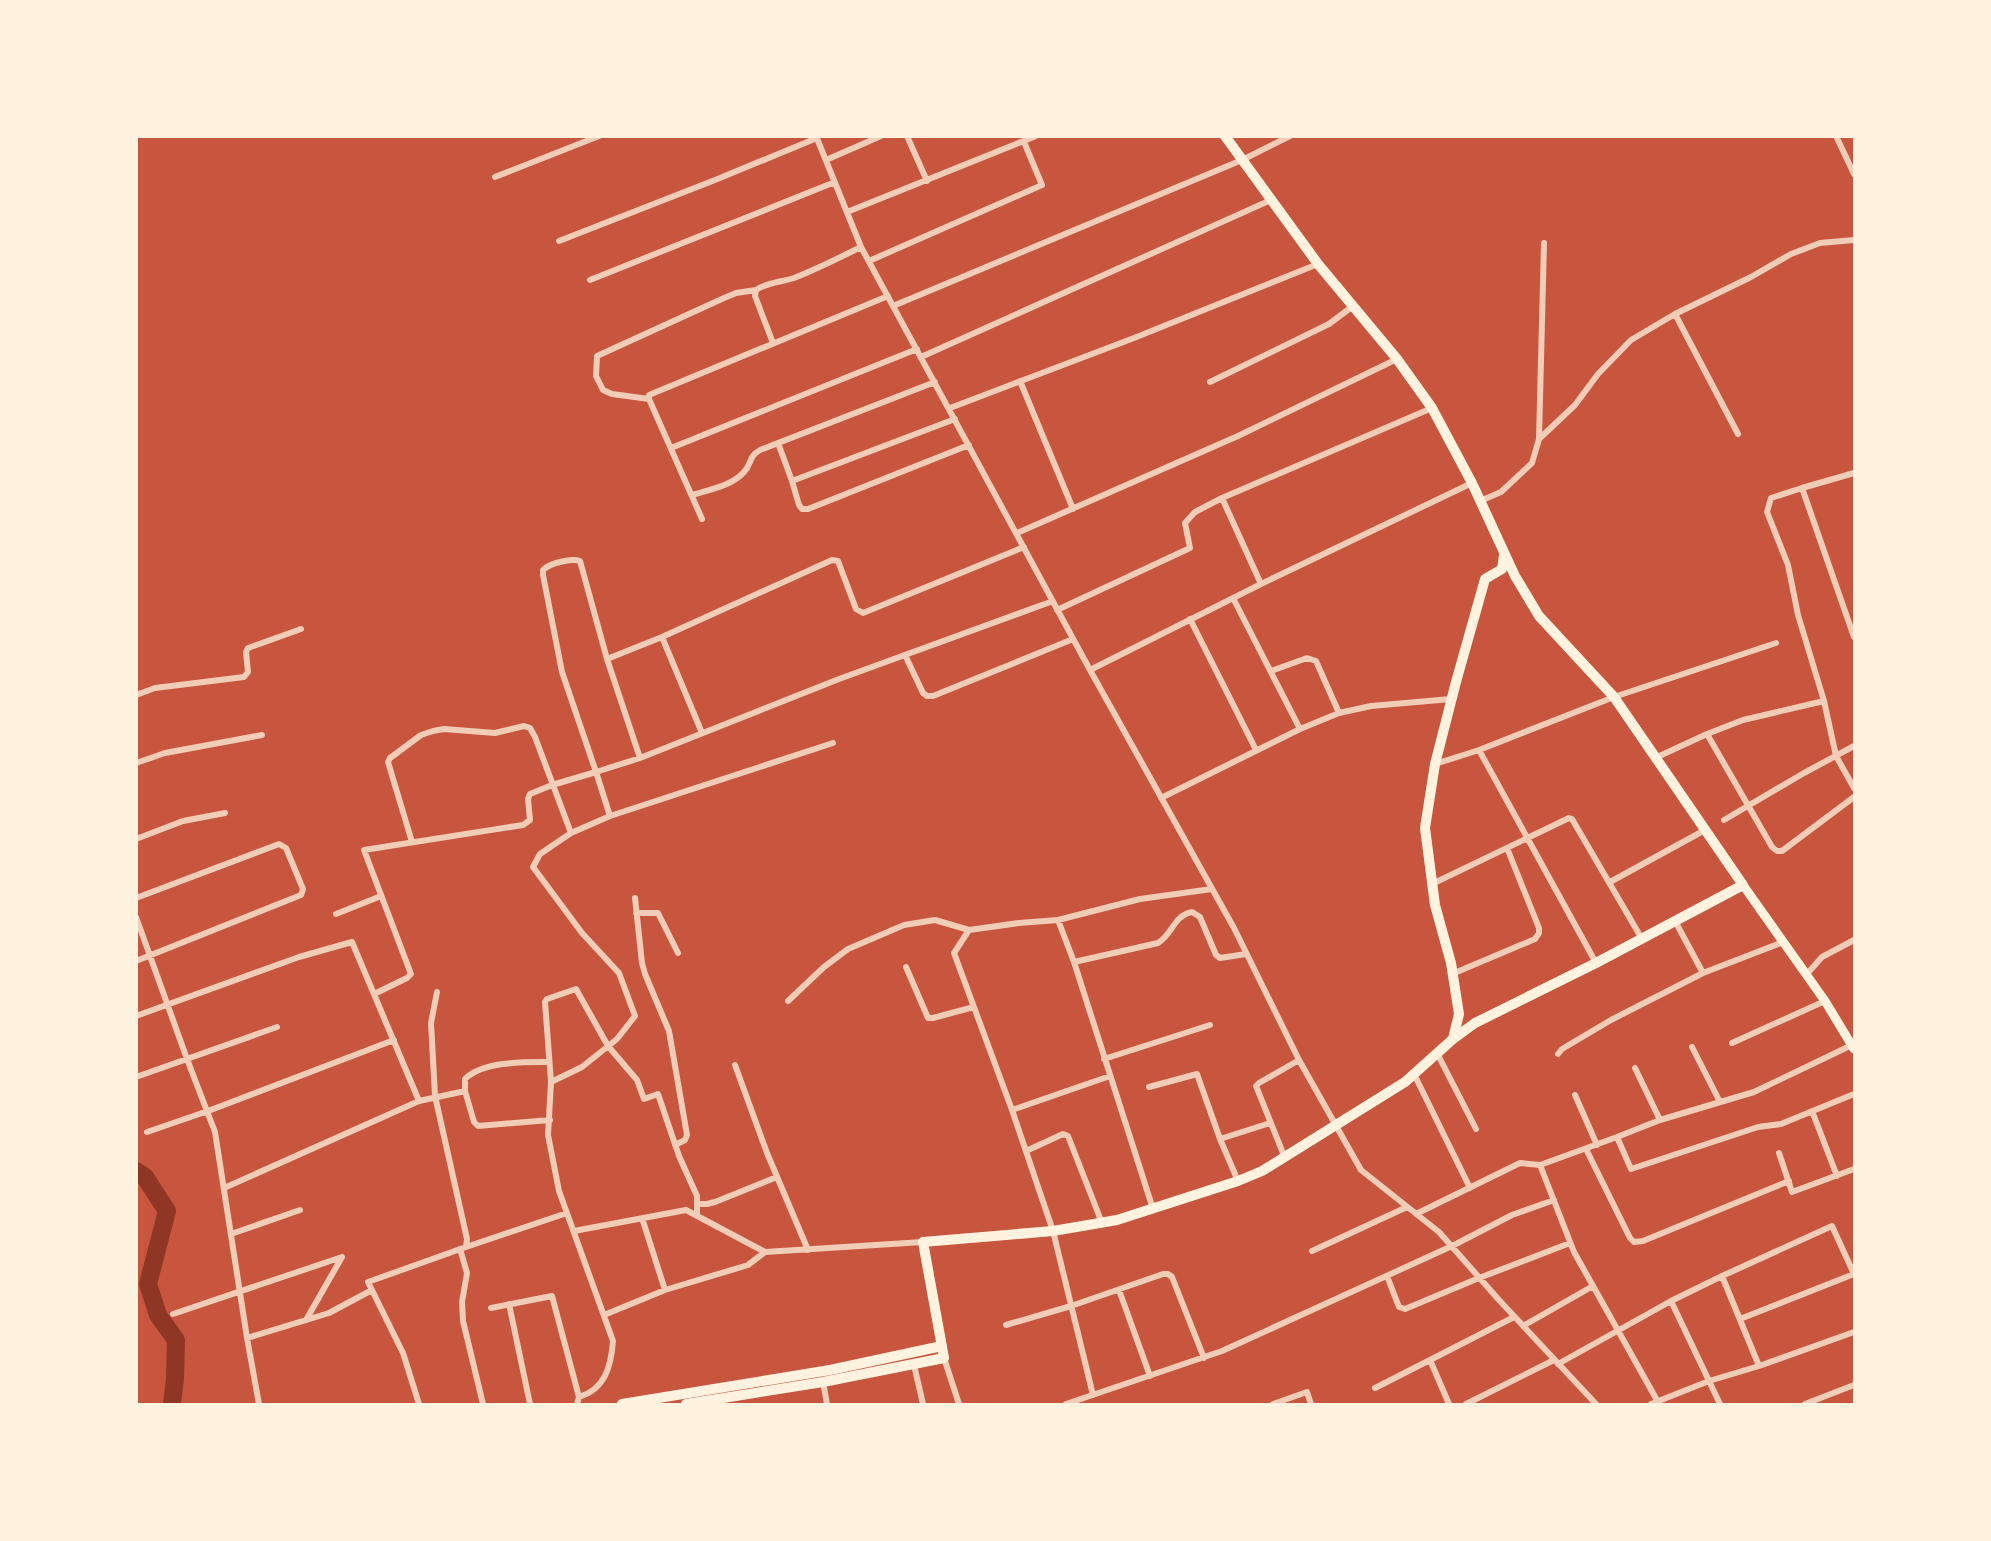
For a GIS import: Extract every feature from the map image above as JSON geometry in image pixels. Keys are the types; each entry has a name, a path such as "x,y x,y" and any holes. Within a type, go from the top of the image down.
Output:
{"main road":[{"path":"1225,136 1318,264 1397,359 1432,408 1472,483 1504,555 1539,616 1614,697 1660,757 1705,830 1825,1001 1853,1047"},
{"path":"1453,1039 1459,1014 1435,905 1425,828 1435,764 1485,579 1502,569 1504,555"},
{"path":"686,1405 742,1400 944,1359 923,1242 1053,1231 1102,1223 1153,1209 1262,1171 1405,1082 1475,1023 1743,885"},
{"path":"622,1405 830,1370 942,1346"}],"street":[{"path":"495,177 599,136"},
{"path":"826,160 881,136"},
{"path":"907,136 926,181"},
{"path":"847,212 1036,136"},
{"path":"893,306 1242,160 1290,136"},
{"path":"1836,136 1854,174"},
{"path":"559,241 816,137 861,247 1057,610 1212,889 1361,1171 1439,1232 1593,1404"},
{"path":"869,261 1042,185 1024,142"},
{"path":"590,280 835,182"},
{"path":"921,356 1271,200"},
{"path":"1539,439 1576,405 1598,374 1631,340 1791,254 1820,243 1854,240"},
{"path":"1480,501 1501,492 1532,463 1539,439 1544,243"},
{"path":"649,399 612,394 603,390 596,376 597,356 736,293 756,290 790,279 861,247"},
{"path":"950,408 1318,264"},
{"path":"756,290 755,296 773,343"},
{"path":"702,519 649,395 888,296"},
{"path":"1210,382 1329,324 1353,306"},
{"path":"1675,314 1738,434"},
{"path":"671,448 916,349"},
{"path":"1017,533 1237,436 1397,359"},
{"path":"692,495 739,477 754,454 935,382"},
{"path":"1020,382 1073,509"},
{"path":"1057,610 1191,548 1185,523 1195,512 1432,408"},
{"path":"792,481 956,419"},
{"path":"778,443 802,509 808,509 969,445"},
{"path":"1854,472 1771,498 1767,512 1788,565 1798,615 1824,701 1836,756 1854,788"},
{"path":"1090,670 1472,483"},
{"path":"1802,488 1854,637"},
{"path":"1222,498 1261,584"},
{"path":"607,659 832,560 838,561 856,609 863,613 1024,547"},
{"path":"610,816 562,672 543,575 546,566 575,559 580,561 607,659 640,758"},
{"path":"1233,598 1300,729"},
{"path":"374,994 411,974 365,850 523,825 530,820 528,796 552,785 640,758 905,655 1053,601"},
{"path":"1191,619 1256,750"},
{"path":"136,695 155,688 244,677 248,672 248,648 301,629"},
{"path":"662,637 702,733"},
{"path":"905,655 923,693 933,696 1073,639"},
{"path":"1435,764 1479,750 1614,697 1776,643"},
{"path":"1271,671 1307,658 1316,661 1339,713"},
{"path":"1161,798 1256,750 1339,713 1371,706 1451,699"},
{"path":"1660,757 1743,720 1824,701"},
{"path":"412,842 388,762 421,735 444,729 495,733 524,726 530,728 571,833"},
{"path":"1707,734 1747,807 1777,851 1782,851 1854,797"},
{"path":"136,763 165,753 262,735"},
{"path":"551,1082 582,1067 617,1039 635,1016 619,973 582,933 534,867 540,853 571,833 610,816 832,743"},
{"path":"1724,820 1804,772 1854,746"},
{"path":"1479,750 1596,963"},
{"path":"136,839 183,821 225,813"},
{"path":"1432,884 1572,819 1642,939"},
{"path":"1610,882 1705,830"},
{"path":"136,898 279,844 286,848 303,889 301,895 136,961"},
{"path":"1452,974 1535,939 1539,933 1507,848"},
{"path":"788,1001 848,948 904,925 935,920 969,930 1058,920 1140,900 1212,889"},
{"path":"337,914 381,896"},
{"path":"635,898 639,947 645,974 669,1031 687,1135 685,1140 675,1145"},
{"path":"1074,962 1158,943 1165,939 1179,917 1192,912 1199,917 1216,955 1225,959 1246,954"},
{"path":"636,913 658,914 678,953"},
{"path":"136,917 215,1132 259,1405"},
{"path":"1058,920 1153,1209"},
{"path":"1675,921 1703,973"},
{"path":"969,930 954,953 1053,1231 1093,1395"},
{"path":"1806,975 1822,957 1854,940"},
{"path":"136,1016 349,942 353,944 419,1101"},
{"path":"1558,1054 1611,1020 1703,973 1783,942"},
{"path":"906,967 928,1018 974,1007"},
{"path":"491,1308 552,1296 578,1401 598,1387 608,1369 613,1341 559,1191 548,1135 551,1082 545,1002 547,999 576,989 608,1046 637,1080 644,1100 658,1094 675,1145 697,1196 697,1216"},
{"path":"437,992 431,1023 435,1096 467,1239 463,1248 467,1273 462,1302 463,1321 483,1405"},
{"path":"1732,1044 1825,1001"},
{"path":"1104,1059 1210,1025"},
{"path":"136,1077 277,1027"},
{"path":"147,1132 394,1040"},
{"path":"1692,1047 1720,1102"},
{"path":"1416,1214 1520,1163 1540,1165 1660,1119 1754,1092 1853,1047"},
{"path":"1437,1053 1476,1129"},
{"path":"1285,1158 1256,1086 1300,1060"},
{"path":"549,1062 511,1062 471,1074 465,1079 474,1122 478,1126 550,1120"},
{"path":"736,1065 808,1250"},
{"path":"1635,1068 1660,1119"},
{"path":"1149,1087 1197,1074 1238,1181"},
{"path":"1414,1074 1470,1188"},
{"path":"1012,1110 1110,1076"},
{"path":"224,1188 419,1101 466,1091"},
{"path":"1617,1137 1631,1169 1758,1127 1781,1124 1854,1094"},
{"path":"1575,1095 1597,1144"},
{"path":"1812,1111 1837,1177"},
{"path":"1220,1139 1270,1123"},
{"path":"1026,1151 1063,1134 1068,1136 1102,1223"},
{"path":"1586,1149 1634,1242 1643,1241 1789,1181"},
{"path":"1779,1153 1792,1192 1854,1169"},
{"path":"1540,1165 1570,1243 1654,1403 1709,1381 1854,1332"},
{"path":"697,1203 707,1205 778,1177"},
{"path":"1066,1405 1222,1351 1452,1246 1512,1215 1554,1200"},
{"path":"1312,1251 1407,1207"},
{"path":"231,1234 300,1210"},
{"path":"574,1231 686,1210 765,1252 923,1242"},
{"path":"419,1405 403,1353 368,1283 567,1213"},
{"path":"642,1218 665,1290"},
{"path":"1466,1405 1556,1362 1721,1276 1832,1226 1854,1274 1740,1319"},
{"path":"1387,1276 1402,1309 1570,1243"},
{"path":"604,1315 665,1290 748,1265 765,1252"},
{"path":"173,1314 342,1257 306,1320"},
{"path":"1006,1325 1071,1306 1163,1273 1172,1277 1204,1357"},
{"path":"1721,1276 1759,1366"},
{"path":"1523,1326 1593,1286"},
{"path":"247,1338 329,1313 372,1290"},
{"path":"1119,1290 1150,1376"},
{"path":"1671,1301 1720,1405"},
{"path":"509,1304 530,1405"},
{"path":"1374,1388 1514,1317"},
{"path":"944,1359 959,1405"},
{"path":"1430,1360 1449,1405"},
{"path":"914,1365 923,1405"},
{"path":"823,1382 827,1405"},
{"path":"1805,1405 1854,1385"},
{"path":"1273,1405 1307,1392 1311,1405"}],"waterway":[{"path":"136,1171 145,1177 167,1211 148,1284 158,1315 176,1340 172,1404"}]}
